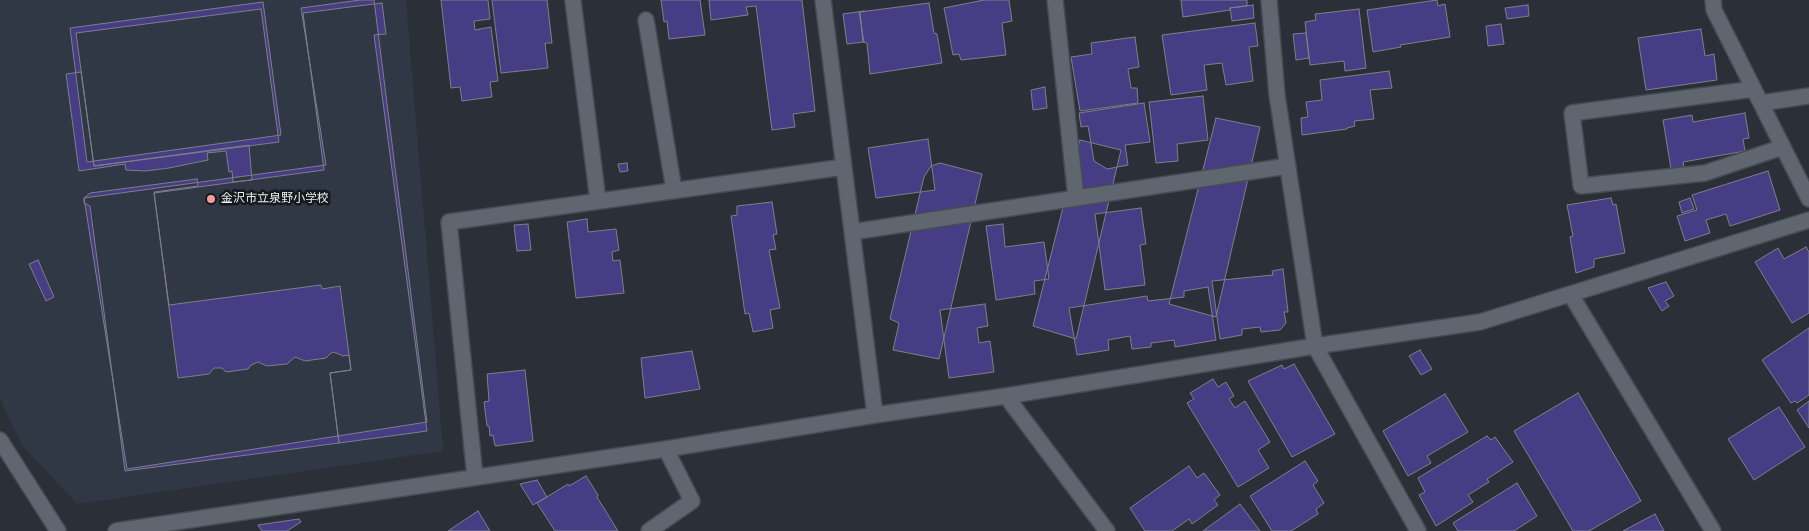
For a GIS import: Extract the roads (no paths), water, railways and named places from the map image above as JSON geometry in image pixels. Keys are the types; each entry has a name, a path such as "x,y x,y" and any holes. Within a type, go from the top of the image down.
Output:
{"street":[{"path":"823,0 876,415"},
{"path":"1054,0 1076,198"},
{"path":"1269,0 1277,95 1315,346 1418,531"},
{"path":"1713,0 1714,10 1809,199"},
{"path":"573,1 598,201"},
{"path":"646,20 674,190"},
{"path":"1754,89 1572,113 1581,186 1705,172 1783,147"},
{"path":"1761,103 1809,96"},
{"path":"475,477 449,222 844,166"},
{"path":"852,232 1288,166"},
{"path":"116,531 666,449 1315,346 1480,322 1809,220"},
{"path":"1571,295 1713,531"},
{"path":"1006,396 1107,531"},
{"path":"0,440 58,531"},
{"path":"649,531 692,501 666,449"}],"place":[{"name":"金沢市立泉野小学校","path":"211,199"}]}
